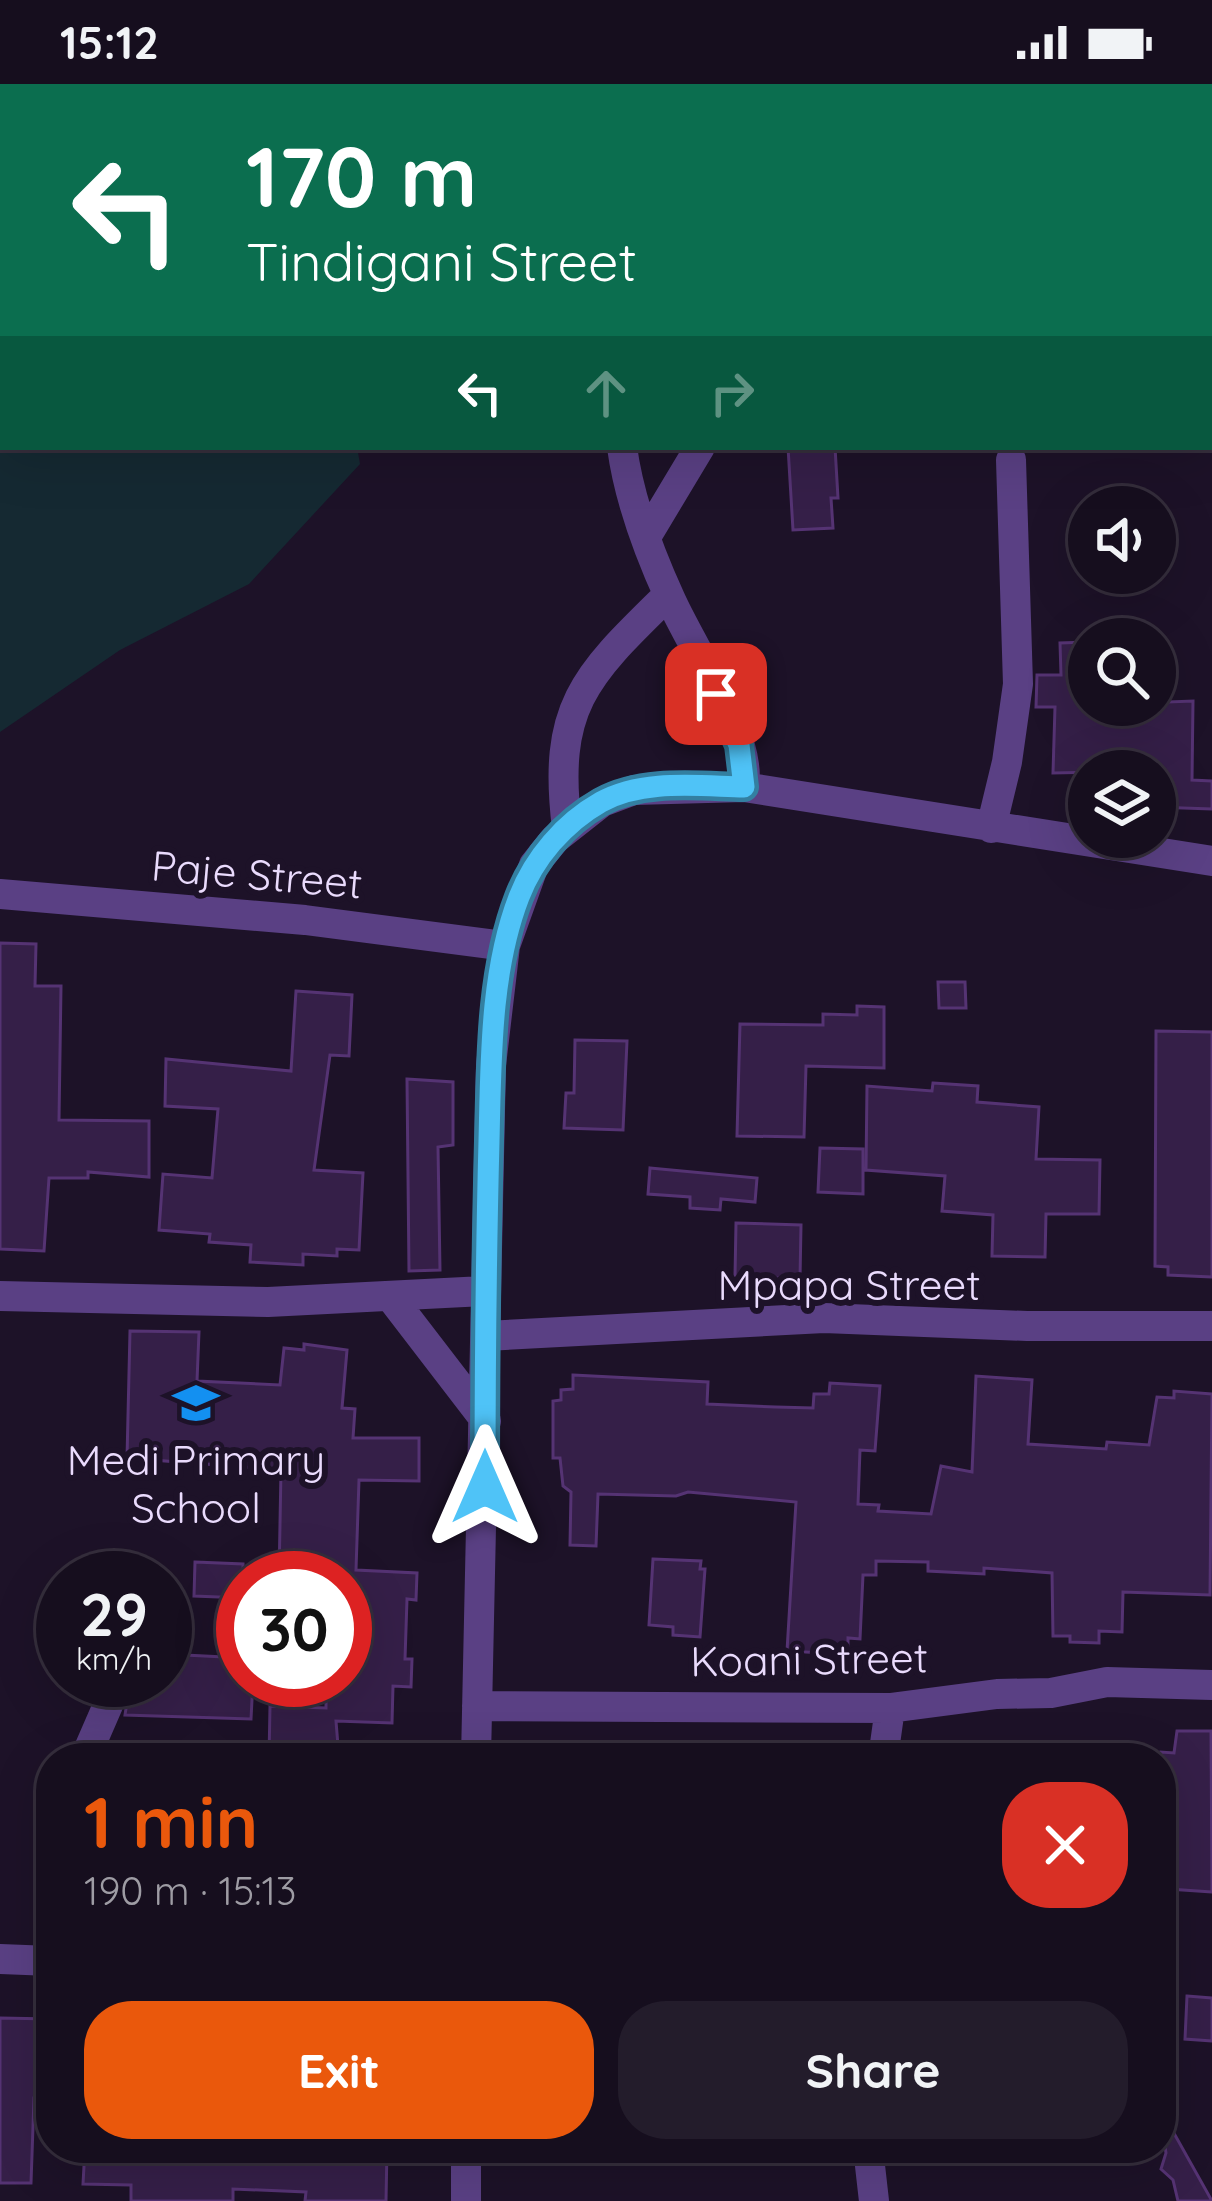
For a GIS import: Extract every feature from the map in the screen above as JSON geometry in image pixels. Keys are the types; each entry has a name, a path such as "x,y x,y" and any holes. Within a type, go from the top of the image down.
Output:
{"street":[{"path":"623,450 646,537 668,595 730,721 745,766 744,787"},
{"path":"646,537 698,450"},
{"path":"991,828 1018,684 1011,460"},
{"path":"567,828 562,784 566,733 575,699 599,663 668,595"},
{"path":"476,1743 491,1065 505,946 534,865 567,828 602,802 634,790 670,785 744,787 1212,861"},
{"name":"Paje Street","path":"0,894 375,928 505,946"},
{"path":"0,1296 202,1302 484,1291"},
{"path":"390,1296 486,1421"},
{"name":"Mpapa Street","path":"487,1336 824,1318 1027,1326 1212,1326"},
{"name":"Koani Street","path":"477,1706 890,1708 976,1696 1051,1693 1107,1682 1212,1684"},
{"path":"92,1743 107,1707"},
{"path":"885,1743 890,1708"},
{"path":"0,1959 36,1960"},
{"path":"466,2163 466,2201"},
{"path":"870,2163 874,2201"}],"shaded area":[{"path":"0,450 358,450 360,464 249,584 120,650 0,732"}],"building":[{"path":"788,450 835,450 838,498 831,498 833,528 793,530"},
{"path":"1060,643 1068,643 1068,726 1176,726 1176,702 1193,701 1192,780 1212,781 1212,809 1176,808 1176,750 1068,750 1068,773 1053,773 1055,707 1036,707 1037,675 1061,675"},
{"path":"0,943 36,944 35,986 61,986 59,1120 149,1121 149,1177 88,1172 88,1178 49,1178 44,1251 0,1249"},
{"path":"938,982 965,982 966,1008 939,1008"},
{"path":"296,991 352,995 349,1056 330,1055 314,1170 363,1173 359,1250 337,1249 337,1256 303,1254 303,1265 250,1262 251,1245 209,1242 210,1234 159,1230 163,1174 212,1178 218,1109 165,1106 166,1059 291,1071"},
{"path":"857,1006 884,1007 884,1068 806,1066 804,1137 737,1136 740,1024 823,1025 823,1014 857,1015"},
{"path":"1156,1031 1212,1032 1212,1277 1168,1275 1168,1267 1155,1266"},
{"path":"575,1040 627,1041 623,1130 564,1128 566,1093 574,1093"},
{"path":"407,1079 453,1082 453,1145 438,1147 440,1270 409,1271"},
{"path":"933,1083 978,1086 977,1102 1039,1107 1036,1159 1100,1160 1099,1214 1046,1214 1045,1257 992,1256 993,1215 942,1211 945,1176 866,1170 867,1086 932,1091"},
{"path":"820,1148 863,1149 863,1194 818,1192"},
{"path":"650,1168 757,1178 755,1202 721,1199 720,1210 690,1208 690,1197 648,1194"},
{"path":"736,1223 801,1225 800,1279 735,1276"},
{"path":"130,1331 199,1332 197,1381 280,1385 284,1348 304,1350 304,1344 347,1350 342,1408 355,1409 353,1438 419,1438 419,1481 359,1480 357,1551 280,1551 281,1470 127,1458"},
{"path":"573,1375 708,1382 707,1404 776,1407 813,1408 814,1394 829,1394 830,1383 880,1386 875,1451 860,1450 858,1504 879,1505 878,1511 931,1514 941,1466 972,1472 976,1376 1032,1380 1028,1444 1106,1449 1107,1442 1149,1445 1157,1397 1174,1398 1174,1391 1212,1394 1210,1595 1123,1592 1122,1632 1099,1631 1099,1643 1070,1642 1070,1636 1053,1636 1052,1573 984,1568 984,1574 928,1571 928,1562 876,1561 876,1575 863,1575 860,1639 848,1638 848,1646 824,1645 824,1653 787,1651 796,1502 688,1492 676,1496 598,1494 596,1546 570,1545 571,1492 563,1486 560,1458 553,1458 553,1401 561,1400 561,1390 573,1389"},
{"path":"653,1559 701,1561 700,1569 705,1569 700,1637 673,1635 673,1627 649,1625"},
{"path":"195,1562 216,1563 216,1597 194,1596"},
{"path":"372,1571 417,1573 416,1600 407,1599 405,1659 412,1659 411,1687 393,1686 392,1723 336,1721 338,1743 269,1743 270,1707 372,1707"},
{"path":"192,1655 216,1657 216,1707 252,1707 251,1719 125,1715 126,1707 192,1707"},
{"path":"1177,1731 1211,1731 1212,1892 1176,1889"},
{"path":"1187,1996 1212,1998 1212,2041 1185,2039"},
{"path":"0,2018 36,2019 31,2183 0,2183"},
{"path":"1176,2137 1212,2201 1178,2201 1173,2180 1161,2169 1163,2163 1176,2163"},
{"path":"84,2163 387,2163 386,2201 305,2201 306,2192 233,2189 233,2201 131,2201 131,2185 83,2184"}],"place":[{"name":"Medi Primary School","path":"196,1403"}],"route":[{"path":"485,1487 484,1291 491,1065 505,946 518,898 534,865 555,839 602,802 634,790 670,785 744,787 739,745 716,694"}]}
